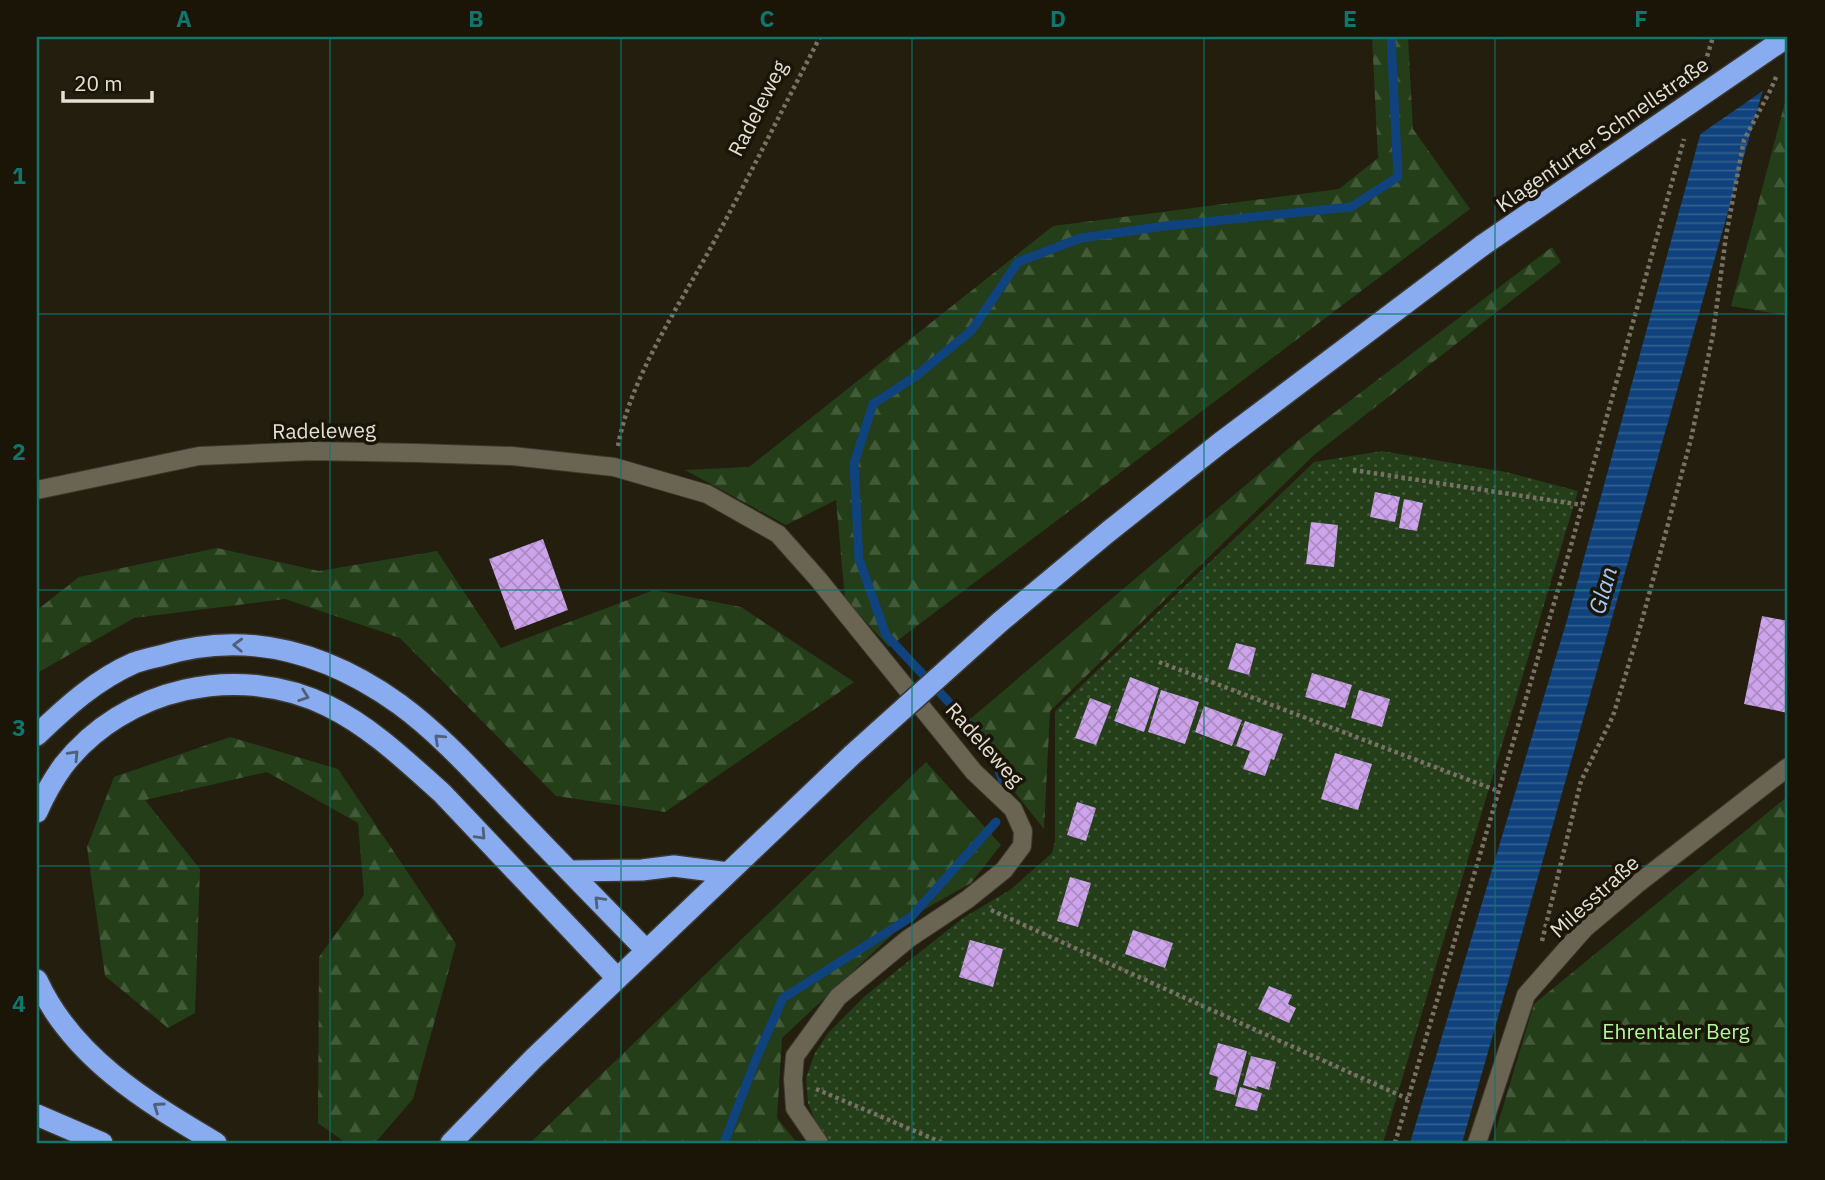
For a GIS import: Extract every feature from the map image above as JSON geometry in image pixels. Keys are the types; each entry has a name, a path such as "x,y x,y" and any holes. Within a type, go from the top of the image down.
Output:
{"highway":[{"name":"Klagenfurter Schnellstraße","path":"452,1142 534,1058 852,755 1000,622 1108,532 1220,443 1483,246 1787,37"},
{"path":"37,734 67,705 102,680 134,663 174,651 209,644 243,645 308,656 367,683 400,705 465,764 646,950"},
{"path":"37,812 47,790 64,765 89,739 113,720 142,704 177,691 212,685 242,684 303,695 329,706 380,739 442,793 617,978"},
{"path":"569,871 642,870 674,866 728,873"},
{"path":"37,979 47,1001 67,1031 94,1058 146,1099 216,1143"},
{"path":"37,1115 102,1143"}],"street":[{"name":"Radeleweg","path":"37,490 199,457 312,451 512,457 614,467 707,494 778,534 818,579 974,772 1013,808 1023,831 1022,846 1004,870 968,899 908,939 838,997 794,1056 794,1108 819,1143"},
{"name":"Milesstraße","path":"1477,1143 1526,995 1586,928 1636,885 1788,767"}],"path":[{"name":"Radeleweg","path":"614,467 622,424 636,387 820,37"},
{"path":"1705,64 1713,37"},
{"path":"1540,950 1581,781 1613,716 1691,439 1713,334 1726,236 1744,141 1780,67"},
{"path":"1395,1143 1582,505 1686,130"},
{"path":"1353,470 1582,505"},
{"path":"1159,662 1498,791"},
{"path":"968,899 1408,1099"},
{"path":"793,1079 943,1143"}],"green space":[{"path":"1372,37 1408,37 1413,129 1470,209 889,647 845,599 836,500 786,525 685,470 749,467 1053,226 1339,189 1378,158"},
{"path":"1788,91 1788,316 1731,306"},
{"path":"1552,247 1561,262 1314,455 1050,711 1044,829 962,726 1301,438"},
{"path":"1382,451 1506,472 1578,491 1383,1143 831,1143 818,1128 808,1103 806,1078 815,1053 828,1033 865,996 963,918 1010,890 1052,853 1055,841 1055,711 1314,462"},
{"path":"217,548 319,571 437,551 501,648 654,590 741,607 854,682 665,812 556,796 400,638 285,599 134,618 37,673 37,610 79,577"},
{"path":"230,737 338,769 456,944 413,1099 375,1143 346,1143 318,1123 319,957 364,895 358,823 267,772 145,800 200,869 195,1013 168,1028 105,976 87,847 114,777"},
{"path":"926,762 1001,845 971,883 911,917 782,1038 777,1118 797,1143 530,1143"},
{"name":"Ehrentaler Berg","path":"1788,796 1788,1143 1492,1143 1534,1004"}],"water":[{"name":"Glan","path":"1727,37 1778,37 1462,1143 1410,1143 1567,620"}],"pier":[{"path":"1729,37 1781,37 1767,88 1696,137 1722,41"}],"building":[{"path":"1375,492 1400,497 1395,522 1370,517"},
{"path":"1404,499 1423,503 1417,531 1399,528"},
{"path":"1311,522 1338,525 1334,567 1306,564"},
{"path":"543,539 568,610 515,630 489,559"},
{"path":"1762,616 1788,621 1788,713 1744,704"},
{"path":"1236,643 1256,648 1249,675 1228,669"},
{"path":"1312,673 1352,685 1345,708 1305,697"},
{"path":"1130,677 1159,688 1144,732 1114,721"},
{"path":"1161,690 1199,702 1185,744 1148,732"},
{"path":"1359,690 1390,699 1382,727 1351,718"},
{"path":"1090,698 1111,706 1096,745 1075,738"},
{"path":"1204,706 1242,720 1232,746 1195,732"},
{"path":"1245,721 1283,734 1265,776 1243,769 1250,751 1236,746"},
{"path":"1335,753 1372,764 1358,810 1321,799"},
{"path":"1077,802 1096,808 1086,841 1067,835"},
{"path":"1070,877 1091,883 1078,927 1057,921"},
{"path":"1133,930 1173,943 1165,968 1125,954"},
{"path":"970,940 1003,949 993,987 959,977"},
{"path":"1269,986 1292,995 1288,1004 1296,1008 1289,1023 1258,1009"},
{"path":"1218,1043 1247,1051 1235,1095 1215,1090 1218,1077 1209,1074"},
{"path":"1251,1056 1276,1062 1269,1090 1243,1085"},
{"path":"1240,1087 1262,1093 1257,1111 1235,1106"}],"waterway":[{"path":"1007,792 989,745 886,635 859,559 854,464 873,404 916,376 971,331 1018,262 1081,238 1165,226 1351,207 1398,177 1391,37"},
{"path":"724,1143 783,998 911,917 996,822"}]}
